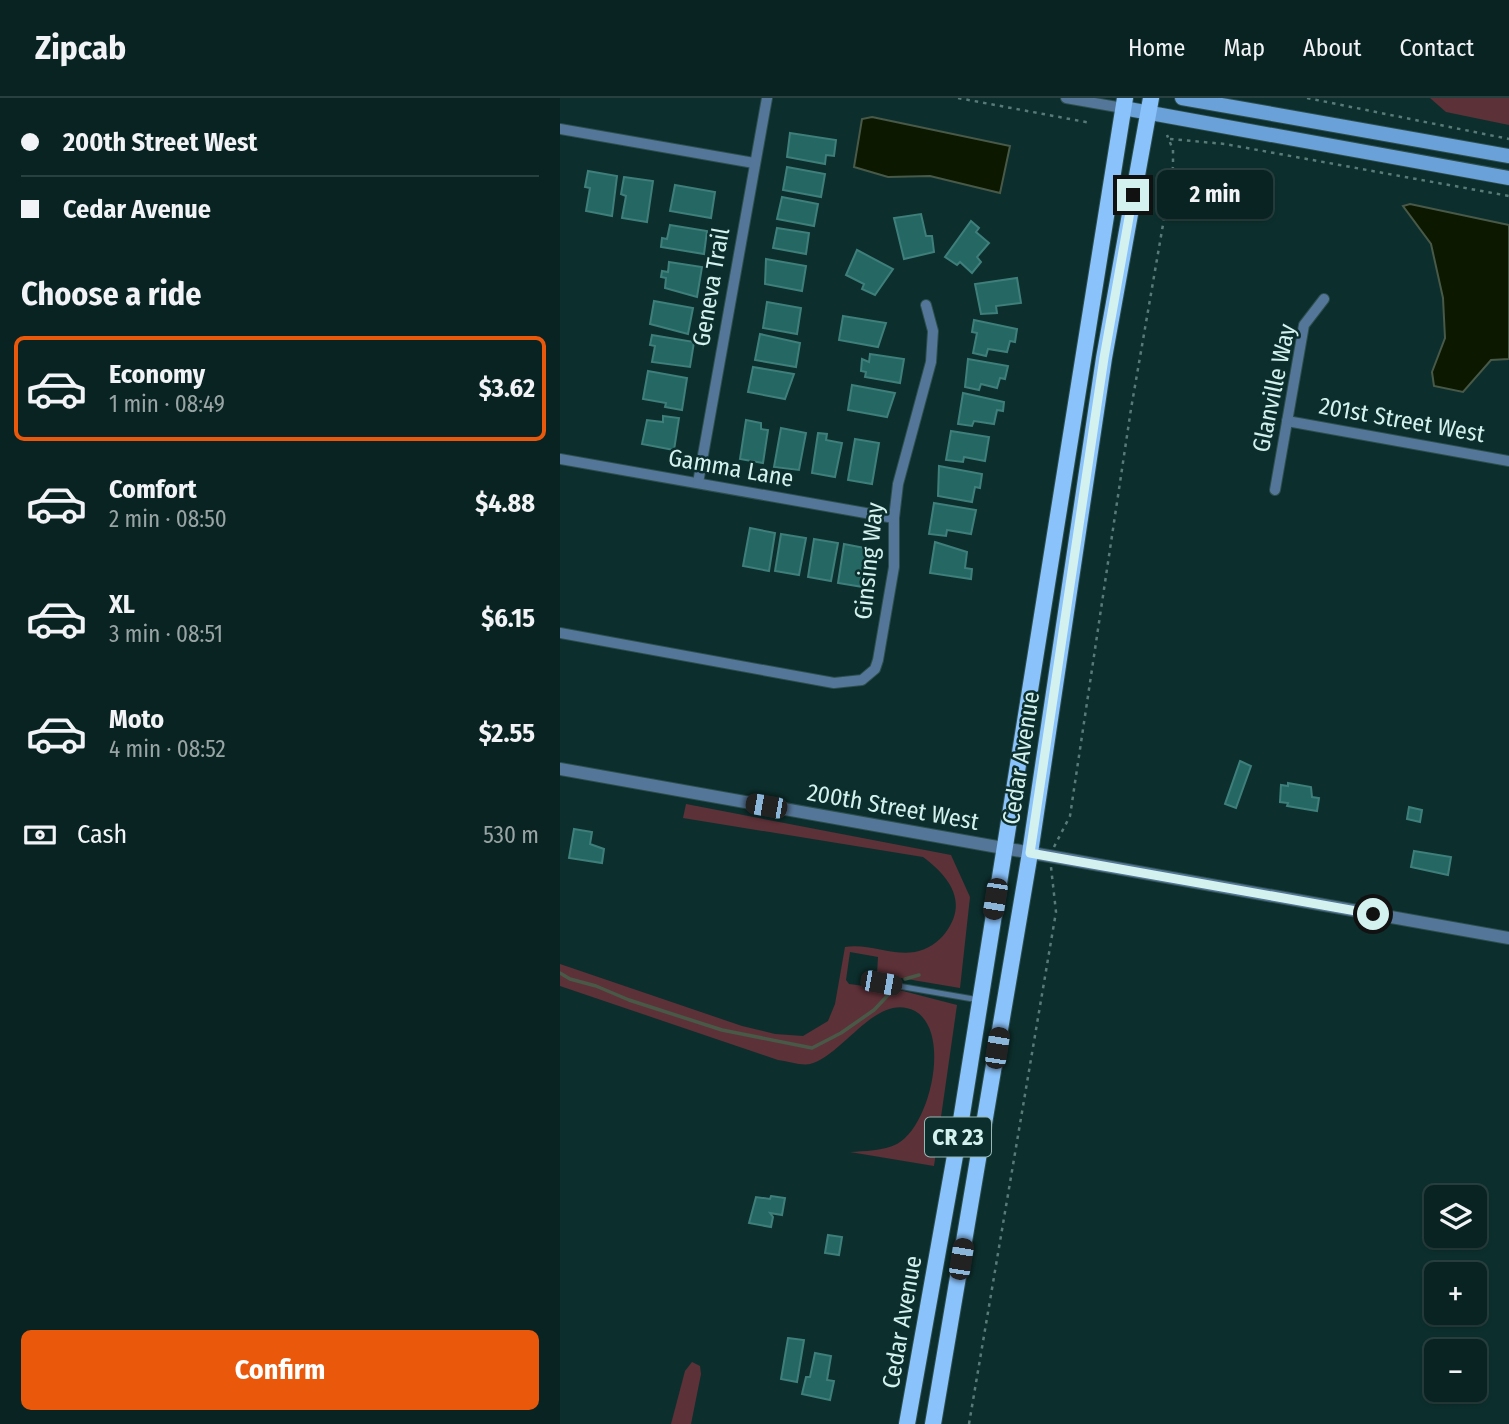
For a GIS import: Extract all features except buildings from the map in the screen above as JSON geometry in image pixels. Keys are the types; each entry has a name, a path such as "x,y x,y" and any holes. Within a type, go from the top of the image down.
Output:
{"main road":[{"path":"1182,98 1509,156"},
{"path":"1124,103 1509,178"},
{"name":"Cedar Avenue","path":"907,1424 979,1000 1124,103"},
{"name":"Cedar Avenue","path":"933,1424 1030,853 1104,358 1150,106"}],"street":[{"name":"Geneva Trail","path":"698,483 767,98"},
{"path":"1066,98 1124,103"},
{"path":"560,129 754,163"},
{"name":"Glanville Way","path":"1275,490 1304,325 1324,299"},
{"name":"Ginsing Way","path":"560,634 834,683 862,680 875,669 894,567 894,518 898,484 931,362 933,331 926,305"},
{"name":"201st Street West","path":"1287,421 1509,461"},
{"name":"Gamma Lane","path":"560,459 894,518"},
{"name":"200th Street West","path":"560,769 1509,938"}],"lane":[{"path":"881,983 979,1000"}],"path":[{"path":"958,98 1091,123"},
{"path":"1307,98 1509,139"},
{"path":"969,1424 1056,912 1051,857 1070,816 1131,409 1173,167 1168,137 1225,144 1509,195"}],"shaded area":[{"path":"1430,98 1509,98 1509,125 1446,112"},
{"path":"872,117 1010,146 1000,193 930,176 888,177 854,167 862,119"},
{"path":"1410,204 1509,225 1509,359 1491,360 1463,392 1434,386 1432,372 1445,338 1443,298 1431,244 1403,206"},
{"path":"686,804 951,855 970,897 960,988 877,974 878,957 850,952 846,980 849,984 903,991 957,1005 934,1166 850,1152 897,1144 909,1134 919,1119 927,1100 934,1058 932,1038 926,1022 915,1011 901,1007 887,1010 874,1017 823,1058 803,1064 778,1060 560,986 560,964 742,1026 775,1034 803,1036 828,1021 835,1004 845,947 915,952 936,942 952,921 956,900 953,891 941,873 923,857 683,818"},
{"path":"692,1362 700,1366 701,1374 691,1424 671,1424 685,1371"}],"waterway":[{"path":"560,973 629,1000 722,1030 812,1048 841,1033 874,1010 891,992"},
{"path":"905,979 919,975"}],"route":[{"path":"1133,195 1104,358 1030,853 1373,914"}]}
